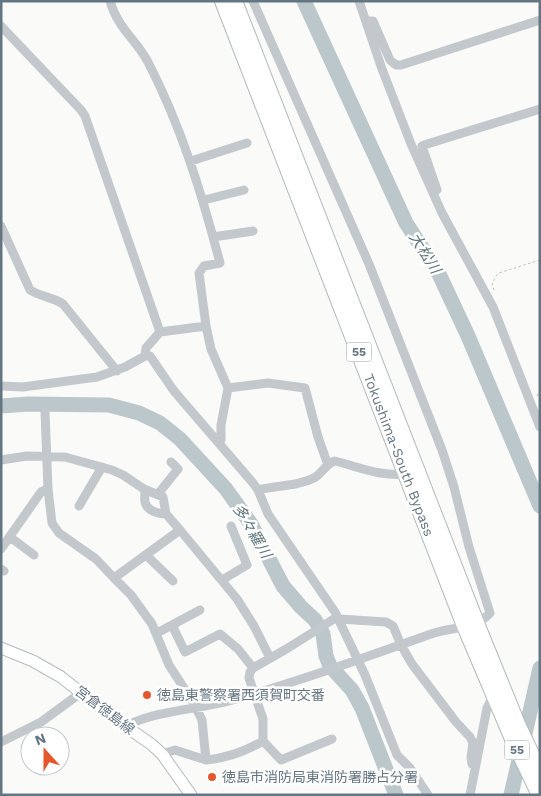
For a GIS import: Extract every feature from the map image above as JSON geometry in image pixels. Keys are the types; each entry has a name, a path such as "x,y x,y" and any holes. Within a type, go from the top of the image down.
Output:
{"highway":[{"name":"Tokushima-South Bypass","path":"222,1 406,474 470,625 500,681 540,771"},
{"name":"Tokushima-South Bypass","path":"235,1 470,625 495,700 539,795"}],"main road":[{"name":"宮倉徳島線","path":"1,648 32,661 61,677 126,726 162,754 190,795"}],"street":[{"path":"110,1 119,24 147,61 191,161 204,200 220,263 204,266 199,272 211,349 228,388 221,425 220,444"},
{"path":"126,726 140,719 254,694 442,631 470,625 484,619 490,613 469,547 454,487 442,450 365,255 253,1"},
{"path":"359,1 382,69 433,193 493,307 540,427"},
{"path":"366,21 373,21 390,60 396,65 401,65 540,20"},
{"path":"1,26 85,116 160,332"},
{"path":"433,193 437,190 422,146 540,109"},
{"path":"191,161 247,143"},
{"path":"204,200 244,190"},
{"path":"1,226 30,290 56,299 63,304 117,371"},
{"path":"213,237 253,231"},
{"path":"144,356 146,348 160,332 206,326"},
{"path":"1,386 23,387 97,377 117,371 144,356 150,356 174,391 258,490 268,514 331,604 358,659 397,755 410,768 428,795"},
{"path":"228,388 268,383 305,388 318,437 328,465"},
{"path":"46,412 48,489 51,517 55,529 70,542 96,559 136,600 148,617 157,633 169,665 202,720 206,760"},
{"path":"1,460 27,456 65,457 123,475 144,489 163,497 166,514 222,580 246,612 270,658"},
{"path":"258,490 304,482 323,472 328,465 335,461 363,470 406,474"},
{"path":"158,494 178,469 171,462"},
{"path":"80,506 102,467"},
{"path":"1,549 41,492 48,489"},
{"path":"144,489 146,505 160,514 166,514"},
{"path":"222,580 247,564 231,526"},
{"path":"114,578 180,530"},
{"path":"10,537 34,555"},
{"path":"146,555 173,581"},
{"path":"157,633 200,610"},
{"path":"332,739 281,760 263,741 263,719 249,678 250,672 253,668 338,618 391,624 412,664 470,737 473,743 472,764 475,765"},
{"path":"172,626 186,652 220,634 238,649 253,668"},
{"path":"1,742 40,722 82,692"},
{"path":"470,795 486,708 495,700"},
{"path":"162,754 175,750 206,760 221,759 247,750 263,741"}],"path":[{"path":"495,292 492,284 499,273 540,260"},
{"path":"537,396 540,389"}],"waterway":[{"name":"大松川","path":"304,1 406,223 439,274 468,336 540,506"},
{"name":"多々羅川","path":"1,406 28,404 109,405 139,413 160,423 180,439 226,489 251,524 283,586 315,620 323,634 326,656 330,666 352,690 362,708 396,795"},
{"name":"大松川","path":"511,795 540,668"}],"place":[{"name":"徳島東警察署西須賀町交番","path":"147,695"},
{"name":"徳島市消防局東消防署勝占分署","path":"212,777"}]}
